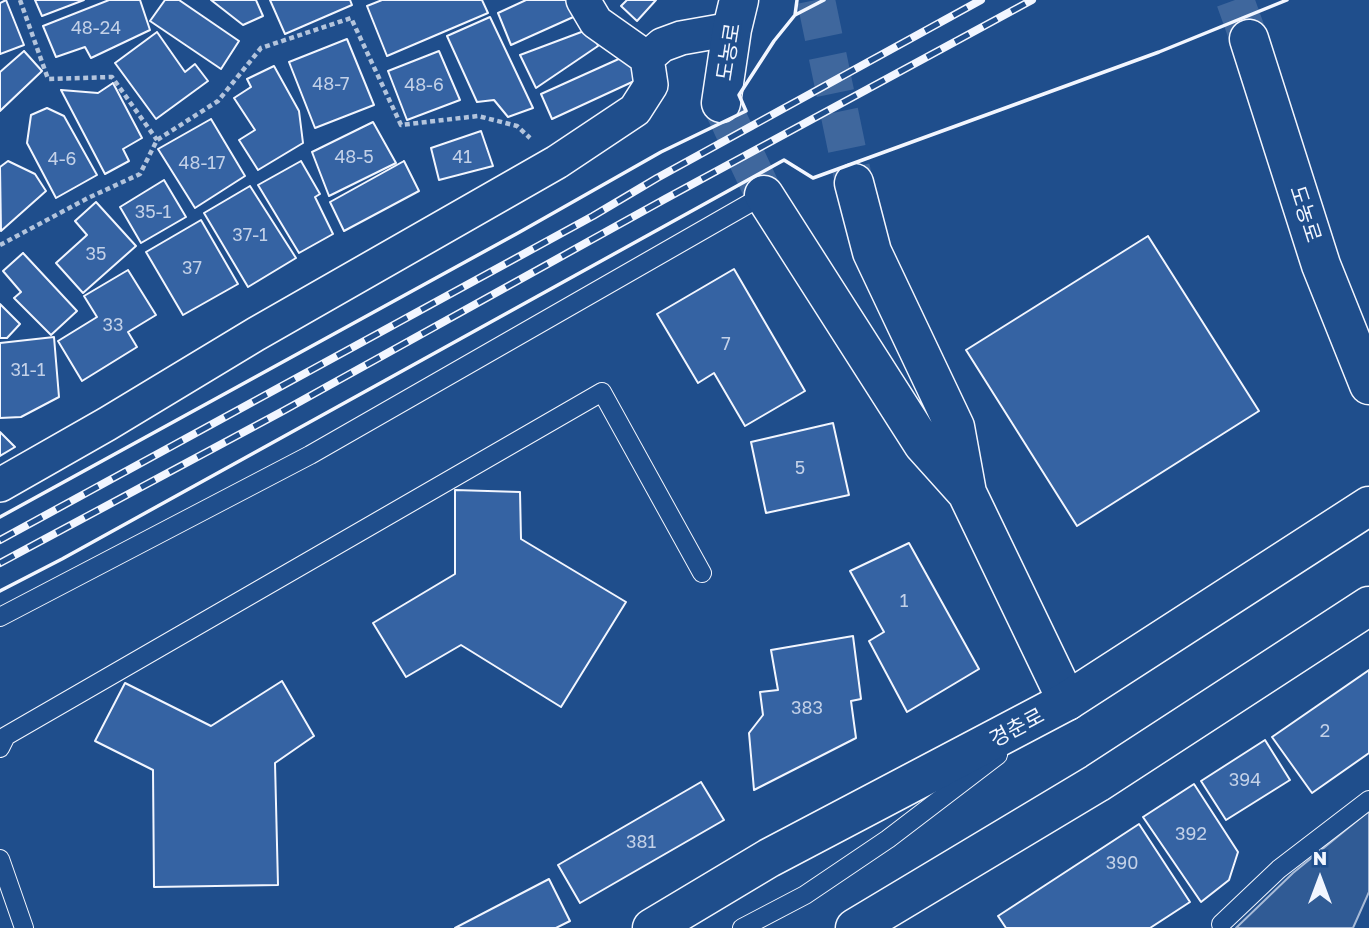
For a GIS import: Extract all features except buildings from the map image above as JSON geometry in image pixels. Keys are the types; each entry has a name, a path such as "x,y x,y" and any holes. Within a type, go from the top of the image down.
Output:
{"main road":[{"name":"도농로","path":"721,103 735,15"},
{"name":"도농로","path":"1249,39 1321,265 1369,385"},
{"path":"854,183 872,252 955,427 967,493 1067,701"},
{"path":"764,195 923,444 967,493"},
{"name":"경춘로","path":"652,928 769,858 1067,701 1369,506"},
{"path":"855,928 1097,783 1360,612"}],"street":[{"path":"0,485 256,334 557,162 635,110 650,85 647,58 596,22 583,0"},
{"path":"647,58 662,45 735,15"}],"lane":[{"path":"0,617 310,455 764,195"},
{"path":"0,748 6,736 603,392 702,573"},
{"path":"742,928 805,895 888,839 1067,701"},
{"path":"1221,924 1279,869 1369,800"},
{"path":"0,859 24,928"}],"path":[{"path":"20,0 48,79 113,77 157,140"},
{"path":"0,245 88,198 140,174 157,140 218,101 261,48 351,18 401,125 478,116 517,126 557,162"}],"shaded area":[{"path":"1369,811 1369,892 1353,928 1236,928 1293,873"}],"tunnel":[{"path":"816,0 854,183"},
{"path":"1235,0 1249,39"},
{"path":"721,103 764,195"}],"railway":[{"path":"0,540 593,216 981,0"},
{"path":"0,563 1032,0"}],"wall":[{"path":"795,15 797,0"},
{"path":"0,517 661,152 746,111 739,95 774,41 795,15 824,0"},
{"path":"0,591 784,160 813,178 1159,52 1287,0"}]}
